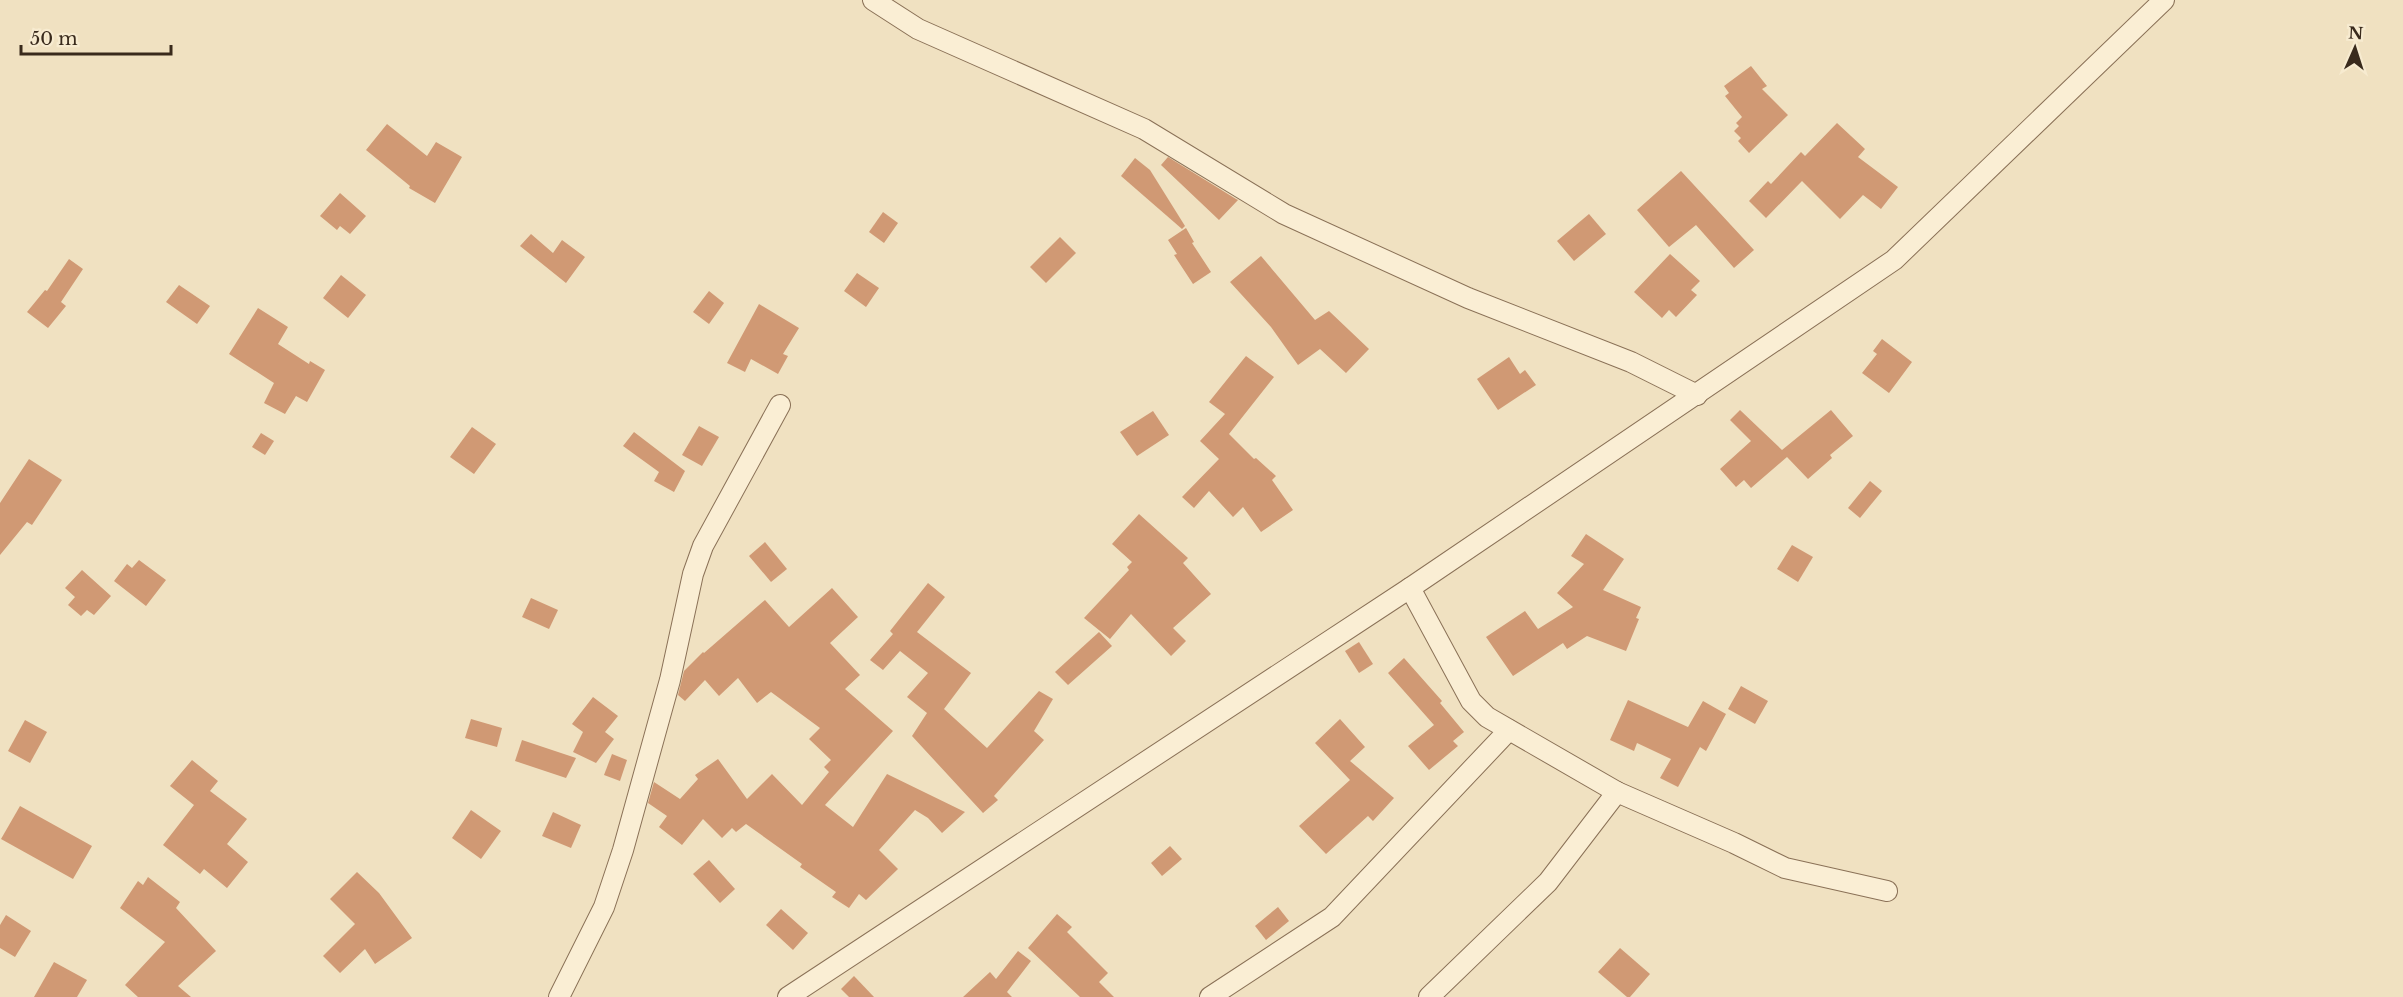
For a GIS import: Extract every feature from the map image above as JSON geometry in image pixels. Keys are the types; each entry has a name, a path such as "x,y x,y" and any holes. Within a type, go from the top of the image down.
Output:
{"street":[{"path":"873,0 918,29 1144,129 1284,214 1468,298 1631,362 1697,395"},
{"path":"788,997 1410,588 1894,260 2164,0"},
{"path":"559,997 604,907 620,860 670,680 693,574 703,546 780,405"},
{"path":"1410,588 1471,701 1487,717 1617,792 1785,868 1887,891"},
{"path":"1210,997 1332,917 1509,730"},
{"path":"1429,997 1548,882 1617,792"}],"building":[{"path":"1751,66 1767,86 1762,89 1788,115 1749,153 1738,141 1741,138 1734,131 1739,126 1736,123 1742,117 1725,96 1729,93 1724,86"},
{"path":"1837,123 1865,149 1858,157 1898,187 1881,209 1863,195 1840,219 1802,181 1766,218 1749,201 1768,181 1771,184 1801,152 1805,156"},
{"path":"387,124 427,156 436,142 462,157 435,203 409,188 410,186 366,150"},
{"path":"1168,157 1238,200 1219,220 1161,165"},
{"path":"1135,158 1150,170 1185,226 1182,229 1121,176"},
{"path":"1681,171 1754,250 1734,268 1696,225 1669,247 1637,210"},
{"path":"340,193 366,216 350,234 340,226 337,230 320,216"},
{"path":"883,212 898,223 884,243 869,232"},
{"path":"1589,214 1606,234 1574,261 1557,241"},
{"path":"1186,228 1194,242 1192,243 1211,272 1193,284 1174,255 1177,254 1168,240"},
{"path":"531,234 553,253 562,240 585,257 566,283 520,246"},
{"path":"1060,237 1076,253 1046,283 1030,267"},
{"path":"1670,254 1700,281 1691,290 1697,295 1676,317 1669,310 1662,318 1634,292"},
{"path":"1261,256 1315,320 1329,311 1369,349 1346,373 1320,349 1298,365 1271,327 1230,282"},
{"path":"69,259 83,269 61,302 66,306 48,328 27,312 45,290 47,291"},
{"path":"857,273 879,288 866,307 844,291"},
{"path":"341,275 366,295 348,318 323,298"},
{"path":"179,285 210,306 197,324 166,302"},
{"path":"709,291 724,303 709,324 693,312"},
{"path":"759,304 799,328 783,354 788,356 778,374 751,359 745,372 727,363"},
{"path":"258,308 288,327 278,344 309,364 310,361 325,370 307,402 296,396 285,414 264,403 274,383 229,354"},
{"path":"1882,339 1912,362 1889,393 1862,373 1877,354 1873,351"},
{"path":"1246,356 1274,377 1229,434 1254,459 1256,458 1276,476 1272,480 1293,510 1261,532 1243,507 1233,517 1209,491 1194,508 1182,497 1219,459 1200,441 1225,414 1209,402"},
{"path":"1509,357 1520,374 1525,370 1536,385 1498,410 1477,379"},
{"path":"1740,410 1782,450 1831,410 1853,436 1830,455 1832,458 1808,479 1787,457 1751,488 1744,480 1736,487 1720,469 1751,441 1730,420"},
{"path":"1153,411 1169,435 1137,456 1120,432"},
{"path":"699,426 719,437 702,466 682,455"},
{"path":"472,427 496,444 474,474 450,457"},
{"path":"634,432 685,471 674,492 654,481 659,472 623,446"},
{"path":"261,433 274,441 265,455 252,447"},
{"path":"29,459 62,480 32,525 27,522 0,555 0,503"},
{"path":"1870,481 1882,491 1860,518 1848,508"},
{"path":"1139,514 1188,558 1183,563 1211,594 1173,628 1186,641 1171,656 1131,614 1110,639 1084,618 1129,570 1127,567 1132,562 1112,544"},
{"path":"1586,534 1624,559 1603,590 1641,607 1636,618 1639,619 1626,651 1587,636 1567,649 1563,643 1513,676 1486,637 1525,611 1538,629 1573,607 1557,593 1584,564 1571,556"},
{"path":"765,542 787,569 771,582 749,556"},
{"path":"1792,545 1813,557 1798,582 1777,569"},
{"path":"139,560 166,580 146,606 114,581 127,564 132,568"},
{"path":"82,570 111,596 94,615 87,610 81,616 68,605 75,597 65,588"},
{"path":"928,583 945,597 917,632 971,673 944,709 987,748 1039,691 1053,699 1034,731 1044,740 994,796 998,800 983,813 912,736 927,713 907,697 928,673 900,651 883,670 870,660 893,634 890,631"},
{"path":"832,588 858,617 830,643 860,675 845,689 893,731 825,805 853,827 887,774 965,812 942,833 928,818 915,810 879,850 898,869 866,900 859,894 849,908 832,897 836,892 800,867 802,864 746,824 736,832 732,828 722,838 703,819 682,845 659,827 667,816 648,803 654,782 680,799 698,779 695,775 718,759 747,799 772,774 802,805 829,772 824,767 831,760 809,739 820,728 771,692 757,703 738,678 719,696 705,680 685,701 678,695 684,671 765,600 789,627"},
{"path":"531,598 558,610 549,629 522,617"},
{"path":"1099,632 1112,646 1068,685 1055,672"},
{"path":"1359,642 1373,664 1359,673 1345,651"},
{"path":"1404,658 1442,701 1440,703 1464,732 1453,741 1458,746 1429,770 1408,746 1434,725 1388,673"},
{"path":"1741,686 1768,701 1755,724 1728,709"},
{"path":"593,697 618,716 605,732 614,739 596,763 573,752 583,732 572,724"},
{"path":"1628,700 1688,727 1703,701 1726,714 1706,751 1700,747 1678,787 1660,778 1671,759 1637,743 1634,751 1610,740"},
{"path":"471,719 502,728 497,747 465,738"},
{"path":"1340,719 1365,747 1350,761 1394,798 1373,821 1368,816 1326,854 1299,826 1350,780 1315,743"},
{"path":"25,720 47,732 30,763 8,751"},
{"path":"522,740 576,758 566,778 515,761"},
{"path":"612,754 627,760 620,781 604,775"},
{"path":"192,760 218,781 210,791 247,819 227,844 248,862 227,888 204,869 200,874 163,845 194,805 170,786"},
{"path":"20,806 92,846 73,879 1,839"},
{"path":"471,810 501,831 481,859 452,838"},
{"path":"553,812 581,825 571,848 542,836"},
{"path":"1170,846 1182,859 1162,876 1151,863"},
{"path":"709,860 735,889 720,903 693,874"},
{"path":"357,872 379,893 412,938 375,964 365,949 340,973 323,956 355,924 330,899"},
{"path":"148,877 180,902 176,908 216,951 178,986 191,997 138,997 125,985 165,942 120,908 138,881 143,885"},
{"path":"1278,907 1289,921 1266,940 1255,926"},
{"path":"781,909 808,933 793,950 766,925"},
{"path":"1057,914 1072,927 1067,932 1108,973 1099,982 1114,997 1080,997 1028,948"},
{"path":"6,915 31,931 15,957 0,948 0,925"},
{"path":"1620,948 1650,974 1630,997 1627,997 1598,972"},
{"path":"1018,951 1031,961 1007,992 1012,997 963,997 990,972 996,979"},
{"path":"54,962 87,980 77,997 34,997"},
{"path":"854,976 874,997 849,997 841,989"}]}
